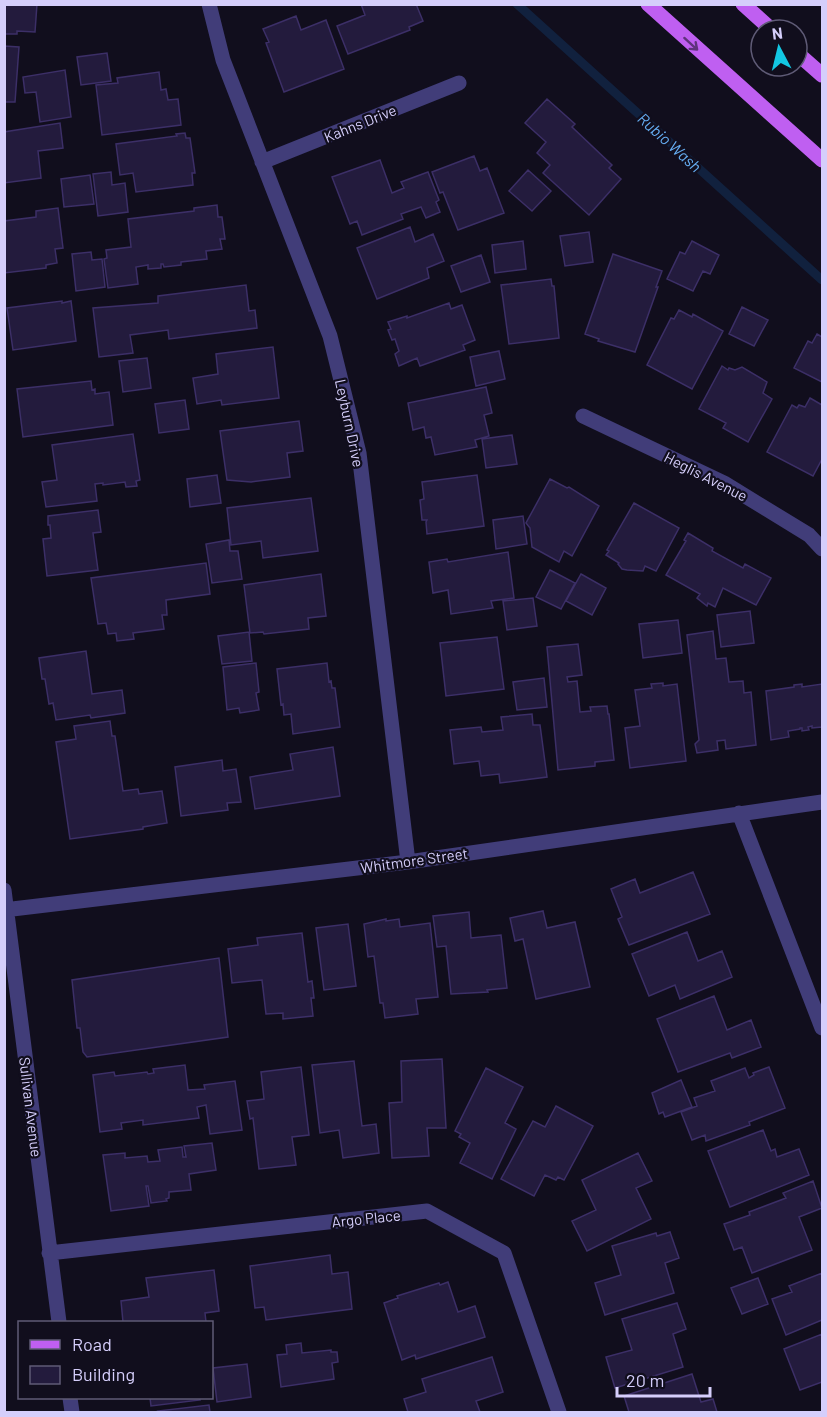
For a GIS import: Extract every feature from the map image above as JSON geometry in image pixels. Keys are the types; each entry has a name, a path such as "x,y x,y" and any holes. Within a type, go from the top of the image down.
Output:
{"main road":[{"path":"648,4 822,160"},
{"path":"743,4 759,18"},
{"path":"809,63 822,75"}],"street":[{"name":"Leyburn Drive","path":"209,4 223,60 330,336 359,453 408,862"},
{"name":"Kahns Drive","path":"262,162 459,83"},
{"name":"Heglis Avenue","path":"583,416 724,483 809,535 822,549"},
{"name":"Whitmore Street","path":"6,910 408,862 822,802"},
{"path":"739,813 822,1028"},
{"name":"Sullivan Avenue","path":"4,890 59,1321"},
{"name":"Argo Place","path":"50,1253 427,1211 504,1252 559,1413"}],"building":[{"path":"4,4 37,4 35,32 17,31 17,34 4,34"},
{"path":"361,4 416,4 423,21 409,27 410,30 348,54 337,26 365,15"},
{"path":"296,16 301,30 326,20 344,69 284,92 263,29"},
{"path":"4,46 19,47 15,102 4,102"},
{"path":"107,53 111,81 81,85 77,57"},
{"path":"65,70 71,117 40,122 36,92 25,93 23,77"},
{"path":"159,72 161,90 166,89 168,100 178,99 181,125 102,135 96,85 118,83 117,78"},
{"path":"547,99 575,124 572,127 612,165 609,168 621,179 589,215 543,173 550,165 537,153 546,142 525,123"},
{"path":"60,123 63,148 38,151 41,178 4,183 4,132"},
{"path":"185,133 186,138 190,138 195,173 192,173 193,185 136,192 133,173 120,175 116,144"},
{"path":"474,156 480,171 487,168 504,213 458,230 443,192 440,193 432,172"},
{"path":"380,160 392,193 404,188 401,182 428,172 439,200 436,202 440,212 426,218 421,207 401,214 403,219 362,235 357,221 350,224 332,177"},
{"path":"528,170 551,191 532,211 509,191"},
{"path":"111,172 112,185 125,183 128,212 98,216 93,174"},
{"path":"90,175 94,204 64,207 61,179"},
{"path":"217,205 218,217 222,217 225,239 220,239 222,249 206,251 207,259 181,262 181,265 164,267 161,264 161,268 148,269 148,265 136,267 138,284 108,288 104,259 107,258 106,250 131,247 128,219 194,211 194,208"},
{"path":"58,208 63,248 55,249 57,263 46,265 46,268 4,273 4,221 36,217 36,211"},
{"path":"410,227 415,242 433,234 444,261 427,268 429,278 377,299 357,248"},
{"path":"589,232 593,262 565,266 560,236"},
{"path":"523,241 526,269 495,273 492,245"},
{"path":"692,241 719,255 710,274 703,271 693,291 667,279 680,252 685,254"},
{"path":"91,252 92,260 102,259 105,287 76,291 72,254"},
{"path":"613,254 662,271 635,352 598,341 599,339 585,334"},
{"path":"481,255 490,282 461,292 451,266"},
{"path":"551,279 552,286 554,286 559,338 509,344 501,285"},
{"path":"246,285 249,311 255,310 257,328 169,339 168,330 130,335 133,353 99,357 93,308 158,303 158,296"},
{"path":"62,301 62,303 71,301 76,341 13,350 7,308"},
{"path":"449,303 451,309 462,305 475,340 463,345 465,350 420,366 417,358 399,366 395,354 399,351 395,339 392,340 388,330 391,329 388,322 407,316 407,318"},
{"path":"742,307 768,320 754,346 729,334"},
{"path":"679,310 692,317 693,314 723,331 692,389 647,365 671,318 674,319"},
{"path":"817,334 822,337 822,382 794,368 808,341 812,343"},
{"path":"273,347 279,398 222,405 221,400 197,404 193,378 218,374 216,354"},
{"path":"499,351 505,379 476,386 470,357"},
{"path":"147,358 151,388 123,392 119,361"},
{"path":"722,366 728,370 742,367 767,382 763,393 772,399 748,442 723,428 726,423 699,409"},
{"path":"91,381 95,394 109,392 113,425 23,437 17,389"},
{"path":"486,387 492,413 484,415 489,436 475,440 477,447 435,455 431,437 426,438 424,427 413,430 408,403"},
{"path":"810,398 822,405 822,459 813,476 767,452 792,405 797,408 799,405 805,407"},
{"path":"185,400 189,429 159,433 155,404"},
{"path":"299,421 303,451 287,453 290,477 251,482 227,480 220,431"},
{"path":"133,434 140,480 136,481 137,486 126,487 125,482 95,484 97,501 46,507 42,482 57,480 52,445"},
{"path":"512,435 517,464 486,468 482,439"},
{"path":"217,475 221,503 190,507 187,479"},
{"path":"477,475 484,526 427,534 427,520 422,520 420,500 424,499 422,482"},
{"path":"550,479 569,487 599,506 572,556 564,551 559,562 532,547 530,528 526,523"},
{"path":"311,498 318,551 263,558 261,541 231,545 227,508"},
{"path":"634,503 679,528 656,571 645,566 643,571 622,569 619,563 606,555"},
{"path":"98,510 101,532 93,533 98,570 47,576 43,539 51,538 48,516"},
{"path":"523,516 527,544 496,549 493,520"},
{"path":"688,533 713,548 712,551 743,568 745,564 771,578 756,605 723,588 715,607 708,603 707,606 697,598 700,594 666,575 686,541 684,540"},
{"path":"229,540 230,551 238,551 242,579 212,583 206,544"},
{"path":"508,552 514,598 491,601 493,608 451,614 448,590 433,593 429,562 447,559 448,562"},
{"path":"206,563 210,594 166,600 167,615 162,615 164,629 133,633 134,639 117,641 116,633 108,634 106,623 98,624 91,578"},
{"path":"550,570 575,583 561,609 536,597"},
{"path":"321,574 326,616 308,618 309,629 264,634 263,632 250,633 244,585"},
{"path":"581,574 606,588 592,615 566,601"},
{"path":"533,598 537,626 507,630 503,601"},
{"path":"750,611 754,643 721,647 717,615"},
{"path":"678,620 682,653 643,658 639,624"},
{"path":"713,631 716,659 726,658 729,682 743,681 744,693 751,692 756,745 726,749 725,740 717,741 718,750 697,753 695,744 699,740 687,635"},
{"path":"249,632 252,661 222,664 218,636"},
{"path":"497,637 504,689 446,696 440,643"},
{"path":"578,644 582,675 567,677 568,682 577,681 580,712 591,711 590,707 607,706 614,760 595,762 595,766 558,770 547,647"},
{"path":"86,651 92,694 122,690 125,713 56,720 53,703 49,704 45,679 42,679 39,658"},
{"path":"256,663 259,692 256,693 259,710 240,713 239,708 227,710 223,667"},
{"path":"327,663 329,682 331,681 332,688 335,688 340,727 293,734 291,714 284,715 283,704 281,705 277,669"},
{"path":"544,678 547,707 517,710 513,682"},
{"path":"663,683 663,686 677,684 686,761 630,768 625,728 640,726 635,690 652,688 651,684"},
{"path":"802,684 802,687 822,684 822,727 812,728 812,726 808,727 809,730 802,731 800,728 788,731 789,737 771,740 766,691"},
{"path":"532,714 533,725 540,725 547,777 500,783 499,774 481,776 479,761 454,764 450,730 481,727 482,732 503,730 501,717"},
{"path":"110,721 112,736 115,736 123,791 138,789 139,794 162,791 167,823 143,827 143,829 70,839 56,742 76,739 74,726"},
{"path":"333,747 340,796 255,809 250,777 293,770 290,754"},
{"path":"222,760 223,771 236,769 241,802 227,803 228,810 181,816 175,767"},
{"path":"693,872 710,914 629,945 618,919 622,917 611,889 635,879 640,893"},
{"path":"543,911 547,928 575,922 590,987 536,999 523,939 515,941 510,918"},
{"path":"469,912 471,938 501,935 507,988 487,990 488,992 451,994 446,946 437,947 433,916"},
{"path":"386,919 386,921 399,919 400,927 430,923 438,997 416,999 418,1014 385,1018 383,1003 380,1003 374,956 368,957 364,924"},
{"path":"348,924 356,986 324,990 316,928"},
{"path":"687,932 698,961 722,951 732,977 680,999 675,985 649,996 632,954"},
{"path":"302,933 308,982 312,981 313,1016 283,1019 283,1013 266,1014 262,980 232,983 228,949 258,945 257,938"},
{"path":"219,958 228,1037 87,1057 83,1052 80,1028 77,1028 72,980"},
{"path":"714,996 727,1030 751,1020 761,1047 732,1058 730,1053 678,1072 657,1019"},
{"path":"442,1059 446,1128 427,1128 429,1156 392,1158 389,1103 402,1102 401,1061"},
{"path":"354,1061 362,1126 376,1124 379,1153 343,1158 339,1130 320,1133 312,1065"},
{"path":"185,1065 188,1090 205,1089 204,1085 235,1081 242,1130 210,1134 206,1105 197,1107 199,1118 143,1125 143,1120 121,1123 122,1129 100,1132 93,1075 114,1072 115,1076 147,1072 148,1074 154,1073 153,1069"},
{"path":"301,1067 309,1135 292,1137 296,1165 259,1169 253,1118 250,1119 247,1101 264,1099 261,1072"},
{"path":"769,1067 785,1108 749,1122 750,1125 706,1141 705,1135 692,1140 681,1112 697,1106 694,1098 715,1091 711,1081 745,1068 749,1078 754,1075 753,1073"},
{"path":"486,1068 523,1087 505,1123 516,1129 492,1179 460,1163 470,1143 459,1137 461,1134 455,1131"},
{"path":"681,1080 692,1107 665,1117 663,1112 659,1114 652,1093"},
{"path":"556,1106 593,1126 564,1180 558,1177 556,1180 545,1175 534,1196 501,1179 533,1121 545,1127"},
{"path":"763,1130 771,1151 775,1149 777,1157 799,1149 809,1175 730,1207 708,1151"},
{"path":"212,1143 216,1170 189,1174 191,1190 169,1192 167,1201 151,1203 148,1186 146,1186 149,1206 111,1211 103,1155 125,1153 125,1158 147,1156 148,1162 160,1161 158,1150 182,1147 183,1157 186,1157 184,1146"},
{"path":"638,1153 652,1181 636,1188 651,1219 587,1251 572,1221 596,1210 582,1180"},
{"path":"813,1181 822,1208 799,1217 812,1250 752,1273 742,1247 734,1250 724,1224 786,1198 783,1193"},
{"path":"670,1232 679,1258 665,1263 674,1293 605,1315 595,1283 621,1275 612,1246 656,1233 657,1236"},
{"path":"330,1255 332,1274 348,1272 352,1309 266,1320 264,1307 255,1308 250,1266"},
{"path":"214,1270 219,1311 205,1313 206,1321 123,1321 121,1301 149,1297 146,1278"},
{"path":"822,1273 822,1320 786,1335 772,1299 792,1292 789,1286"},
{"path":"758,1278 768,1304 742,1314 731,1288"},
{"path":"448,1282 458,1312 475,1306 485,1337 416,1359 415,1355 402,1360 384,1303 398,1298 397,1296"},
{"path":"677,1303 686,1329 673,1334 683,1367 615,1388 606,1357 632,1350 622,1319"},
{"path":"822,1334 822,1382 800,1390 784,1349"},
{"path":"301,1343 302,1353 331,1350 331,1352 337,1352 338,1362 332,1363 334,1379 281,1387 277,1355 287,1354 286,1345"},
{"path":"492,1357 503,1392 476,1401 480,1412 408,1412 404,1399 426,1392 422,1379"},
{"path":"247,1364 251,1397 217,1402 213,1368"},
{"path":"692,1374 701,1402 713,1399 717,1412 629,1412 624,1396"},
{"path":"150,1399 200,1400 151,1406"},
{"path":"209,1405 210,1412 158,1411"}],"waterway":[{"name":"Rubio Wash","path":"517,4 822,280"}]}
